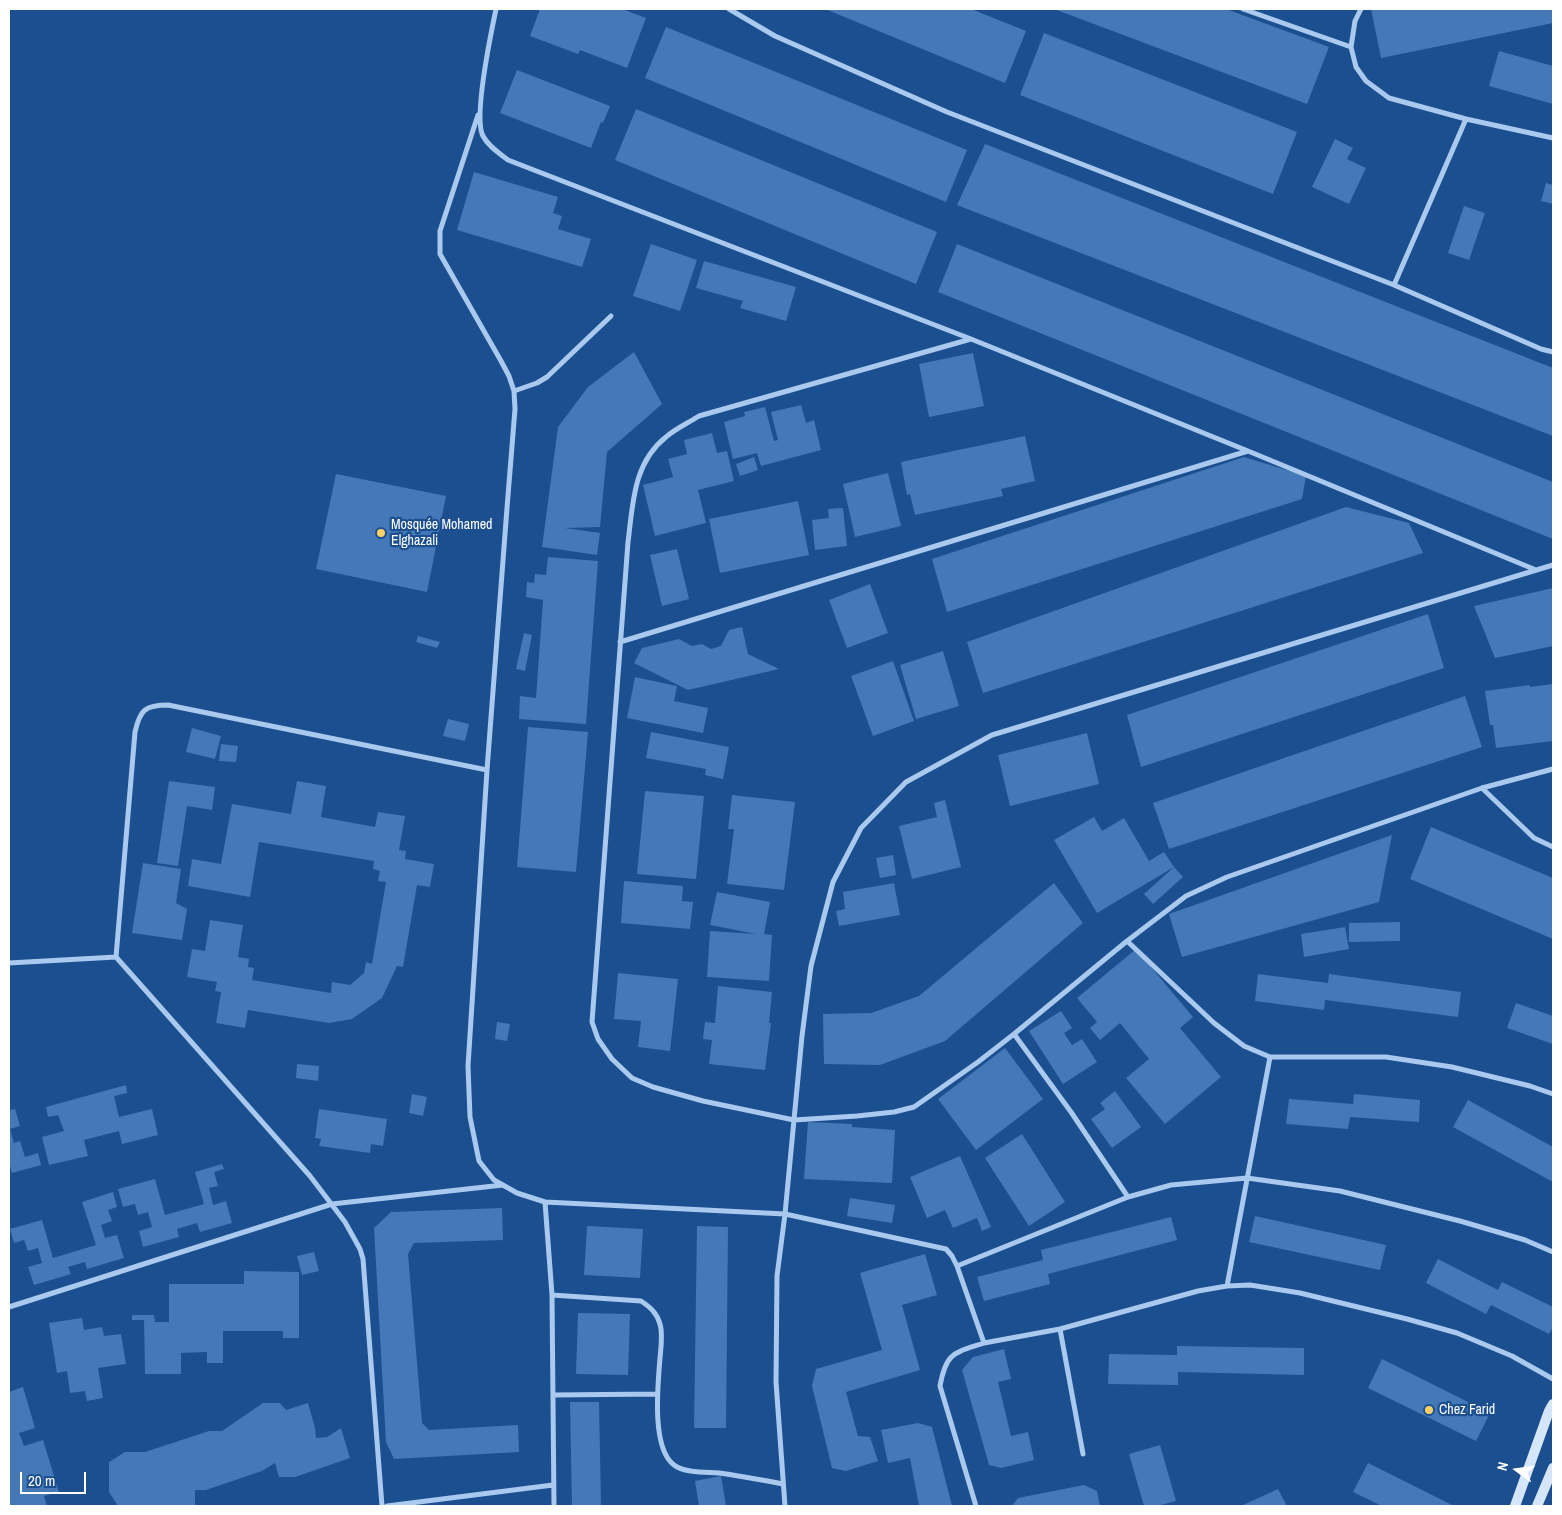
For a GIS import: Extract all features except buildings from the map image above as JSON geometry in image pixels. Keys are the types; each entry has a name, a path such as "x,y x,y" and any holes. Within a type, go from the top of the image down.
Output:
{"main road":[{"path":"1515,1506 1553,1404"},
{"path":"1537,1506 1553,1468"}],"street":[{"path":"496,9 479,112 440,231 440,254 502,361 514,391 515,409 487,770 468,1066 470,1117 479,1161 494,1180 517,1193 546,1202 785,1214 946,1249 952,1256 984,1343"},
{"path":"729,9 775,36 948,112 1394,284 1541,349 1553,352"},
{"path":"1243,9 1351,47"},
{"path":"1361,9 1355,21 1351,47 1356,67 1366,81 1389,98 1466,119 1553,138"},
{"path":"479,112 482,135 492,148 508,160 971,339 1537,570"},
{"path":"1394,284 1466,119"},
{"path":"514,391 537,383 547,377 611,316"},
{"path":"971,339 699,416 666,436 642,466 634,496 620,642 592,1022 598,1039 612,1059 632,1078 653,1088 703,1101 794,1120 894,1112 914,1107 1014,1034 1186,896 1227,877 1482,788 1553,769"},
{"path":"620,642 1248,451"},
{"path":"785,1506 776,1382 777,1276 785,1214 802,1036 811,966 833,882 861,828 906,782 992,736 1553,565"},
{"path":"382,1506 363,1259 360,1250 351,1232 310,1176 116,958 135,732 144,710 150,706 168,705 487,770"},
{"path":"1482,788 1534,838 1553,848"},
{"path":"1128,941 1214,1023 1244,1046 1270,1057 1386,1058 1452,1067 1530,1086 1553,1094"},
{"path":"9,963 116,958"},
{"path":"1014,1034 1071,1112 1128,1197"},
{"path":"1227,1286 1270,1057"},
{"path":"956,1266 1128,1197 1171,1185 1247,1178 1340,1190 1460,1220 1525,1240 1553,1252"},
{"path":"9,1307 332,1204 504,1185"},
{"path":"546,1202 552,1295 554,1506"},
{"path":"976,1506 940,1386 947,1360 956,1352 984,1343 1060,1328 1198,1291 1227,1286 1250,1285 1300,1294 1407,1319 1457,1333 1512,1356 1553,1379"},
{"path":"552,1295 641,1301 652,1308 660,1323 661,1336 657,1394 660,1442 674,1465 700,1472 718,1473 784,1484"},
{"path":"1060,1328 1083,1454"},
{"path":"553,1395 657,1394"},
{"path":"387,1506 553,1485"}],"place":[{"name":"Mosquée Mohamed Elghazali","path":"381,533"},
{"name":"Chez Farid","path":"1429,1410"}]}
